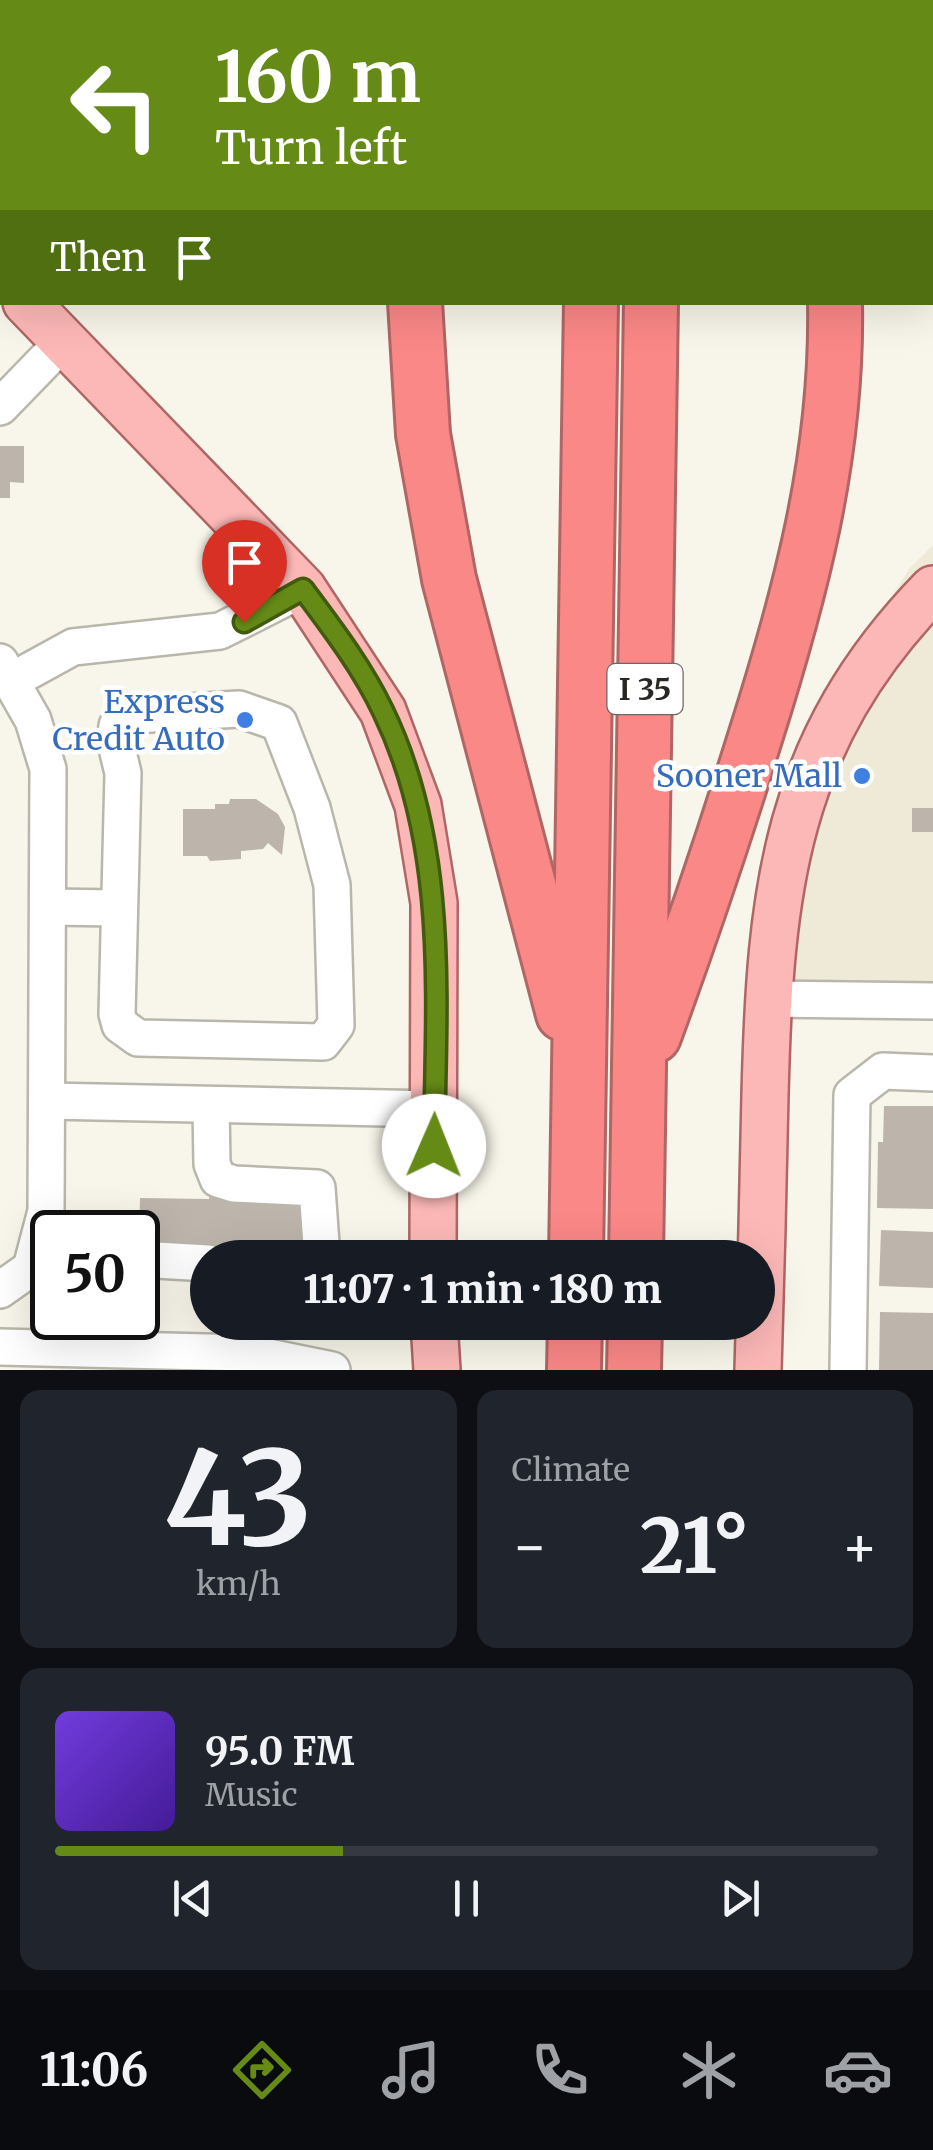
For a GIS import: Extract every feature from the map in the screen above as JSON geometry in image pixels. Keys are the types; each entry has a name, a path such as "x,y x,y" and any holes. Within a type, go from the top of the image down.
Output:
{"highway":[{"path":"415,305 422,434 449,579 579,1073"},
{"name":"I 35","path":"576,1240 591,305"},
{"name":"I 35","path":"636,1240 651,305"},
{"path":"639,1075 706,896 807,565 830,430 836,366 834,305"},
{"path":"574,1370 575,1340"},
{"path":"634,1370 635,1340"}],"main road":[{"path":"29,305 303,589 376,698 418,805 434,903 433,1240"},
{"path":"758,1370 768,999 786,851 814,761 873,659 933,589"},
{"path":"428,1369 432,1340"}],"street":[{"path":"0,407 64,342"},
{"path":"46,1210 48,769 33,720 5,671 72,648 220,631 303,589"},
{"path":"239,709 279,723 312,808 332,885 336,1025 331,1036 323,1042 138,1038 120,1026 117,1014 118,915 123,773 115,740 120,721 133,715 239,709"},
{"path":"49,914 118,915"},
{"path":"768,999 933,1000"},
{"path":"848,1370 852,1095 884,1071 933,1072"},
{"path":"48,1102 435,1110"},
{"path":"211,1107 212,1164 218,1178 234,1184 317,1188 321,1240"},
{"path":"160,1260 190,1262"},
{"path":"0,1290 30,1269"},
{"path":"0,1348 248,1353 332,1370"}],"shaded area":[{"name":"Sooner Mall","path":"933,545 933,989 751,988 753,923 801,741 909,569"}],"building":[{"path":"0,446 24,446 24,483 10,482 10,498 0,498"},
{"path":"230,799 256,799 278,814 285,827 282,855 268,843 263,849 241,851 241,859 210,861 207,856 183,856 183,809 215,809 215,804 229,804"},
{"path":"912,808 933,808 933,832 912,832"},
{"path":"884,1106 933,1106 933,1209 877,1208 878,1142 883,1142"},
{"path":"209,1193 305,1200 304,1240 190,1240 190,1249 160,1249 160,1210 140,1210 140,1198 209,1199"},
{"path":"881,1230 933,1232 933,1288 879,1286"},
{"path":"880,1312 933,1313 933,1370 879,1370"}],"place":[{"name":"Express Credit Auto","path":"245,720"},
{"name":"Sooner Mall","path":"862,776"}],"route":[{"path":"244,622 303,589 369,684 402,756 423,827 434,903 434,1146"}]}
